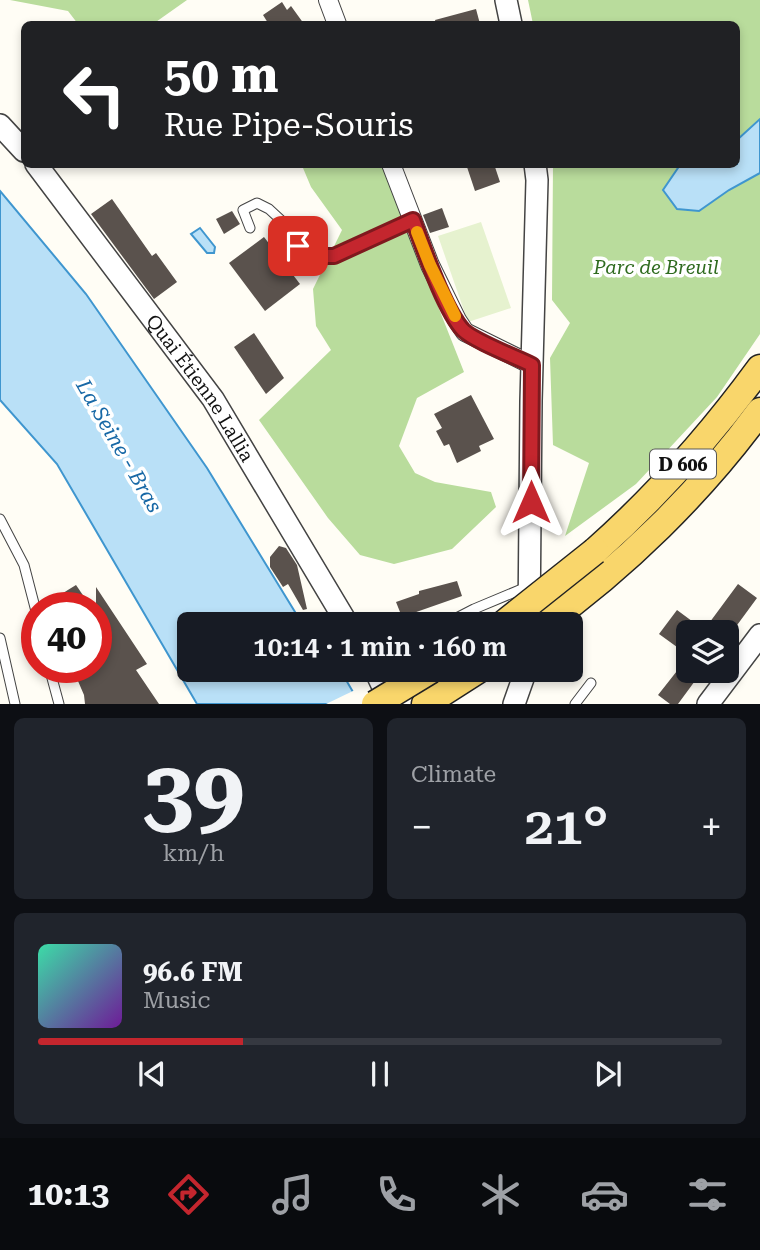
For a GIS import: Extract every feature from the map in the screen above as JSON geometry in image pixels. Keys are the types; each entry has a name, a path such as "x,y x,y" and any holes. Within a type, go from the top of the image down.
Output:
{"main road":[{"name":"D 606","path":"518,612 636,515 694,453 760,368"},
{"name":"D 606","path":"559,612 595,583 685,500 760,411"},
{"path":"375,704 411,682"},
{"path":"425,704 459,682"}],"street":[{"path":"328,0 336,21"},
{"path":"506,0 510,21"},
{"path":"0,125 21,148"},
{"name":"Quai Étienne Lallia","path":"39,168 213,399 340,612"},
{"path":"393,168 430,265 465,332 532,365"},
{"path":"530,612 536,168"},
{"path":"708,704 760,635"},
{"path":"381,682 391,704"},
{"path":"514,704 522,682"}],"lane":[{"path":"250,228 243,210 257,203 269,209 283,222 298,246 315,256 334,256 413,220"},
{"path":"0,519 24,565 31,592"},
{"path":"468,612 531,585"},
{"path":"0,638 15,704"},
{"path":"54,683 59,704"},
{"path":"575,704 591,683"}],"green space":[{"path":"10,0 187,0 157,21 76,21 68,11"},
{"name":"Parc de Breuil","path":"528,0 760,0 760,334 717,397 636,484 565,536 589,463 553,445 550,358 570,323 552,300 553,168 740,168 740,21 532,21"},
{"path":"303,168 383,168 464,372 417,398 399,446 415,473 435,482 491,492 496,507 452,549 394,564 360,555 328,518 259,420 331,350 316,326 313,289 342,230 311,187"},
{"path":"481,222 511,308 468,322 438,236"}],"water":[{"path":"760,119 760,173 699,211 677,209 663,190 678,168 740,168 740,137"},
{"name":"La Seine - Bras","path":"0,191 86,294 207,468 295,612 177,612 177,670 57,464 0,400"},
{"path":"200,228 215,247 214,253 207,253 191,234"},
{"path":"184,682 347,682 360,704 197,704"}],"pier":[{"path":"355,690 364,704 326,704"}],"building":[{"path":"282,2 287,10 291,6 302,21 267,21 263,15"},
{"path":"476,9 479,21 435,21"},
{"path":"467,168 495,168 500,182 475,191"},
{"path":"112,199 152,256 156,253 177,282 154,299 91,214"},
{"path":"442,208 449,227 430,233 423,215"},
{"path":"232,211 240,224 224,234 216,219"},
{"path":"264,237 300,284 265,311 229,263"},
{"path":"254,333 284,378 266,394 234,347"},
{"path":"471,395 494,439 479,446 481,451 457,463 449,444 444,446 436,431 442,428 434,414"},
{"path":"279,546 286,548 297,565 307,609 303,610 288,584 283,587 270,567 270,557"},
{"path":"457,581 462,596 416,612 400,612 396,602 419,594 419,591"},
{"path":"738,584 757,598 739,622 739,620 711,620"},
{"path":"76,585 81,592 65,592"},
{"path":"677,610 690,620 676,620 676,646 659,634"},
{"path":"112,611 147,664 136,670 159,704 85,704 79,683 112,683"},
{"path":"676,672 676,683 693,683 678,704 670,704 658,695"}],"slow traffic":[{"path":"417,232 455,316"}],"route":[{"path":"298,246 315,256 334,256 413,220 430,265 465,332 532,365 531,502"}]}
